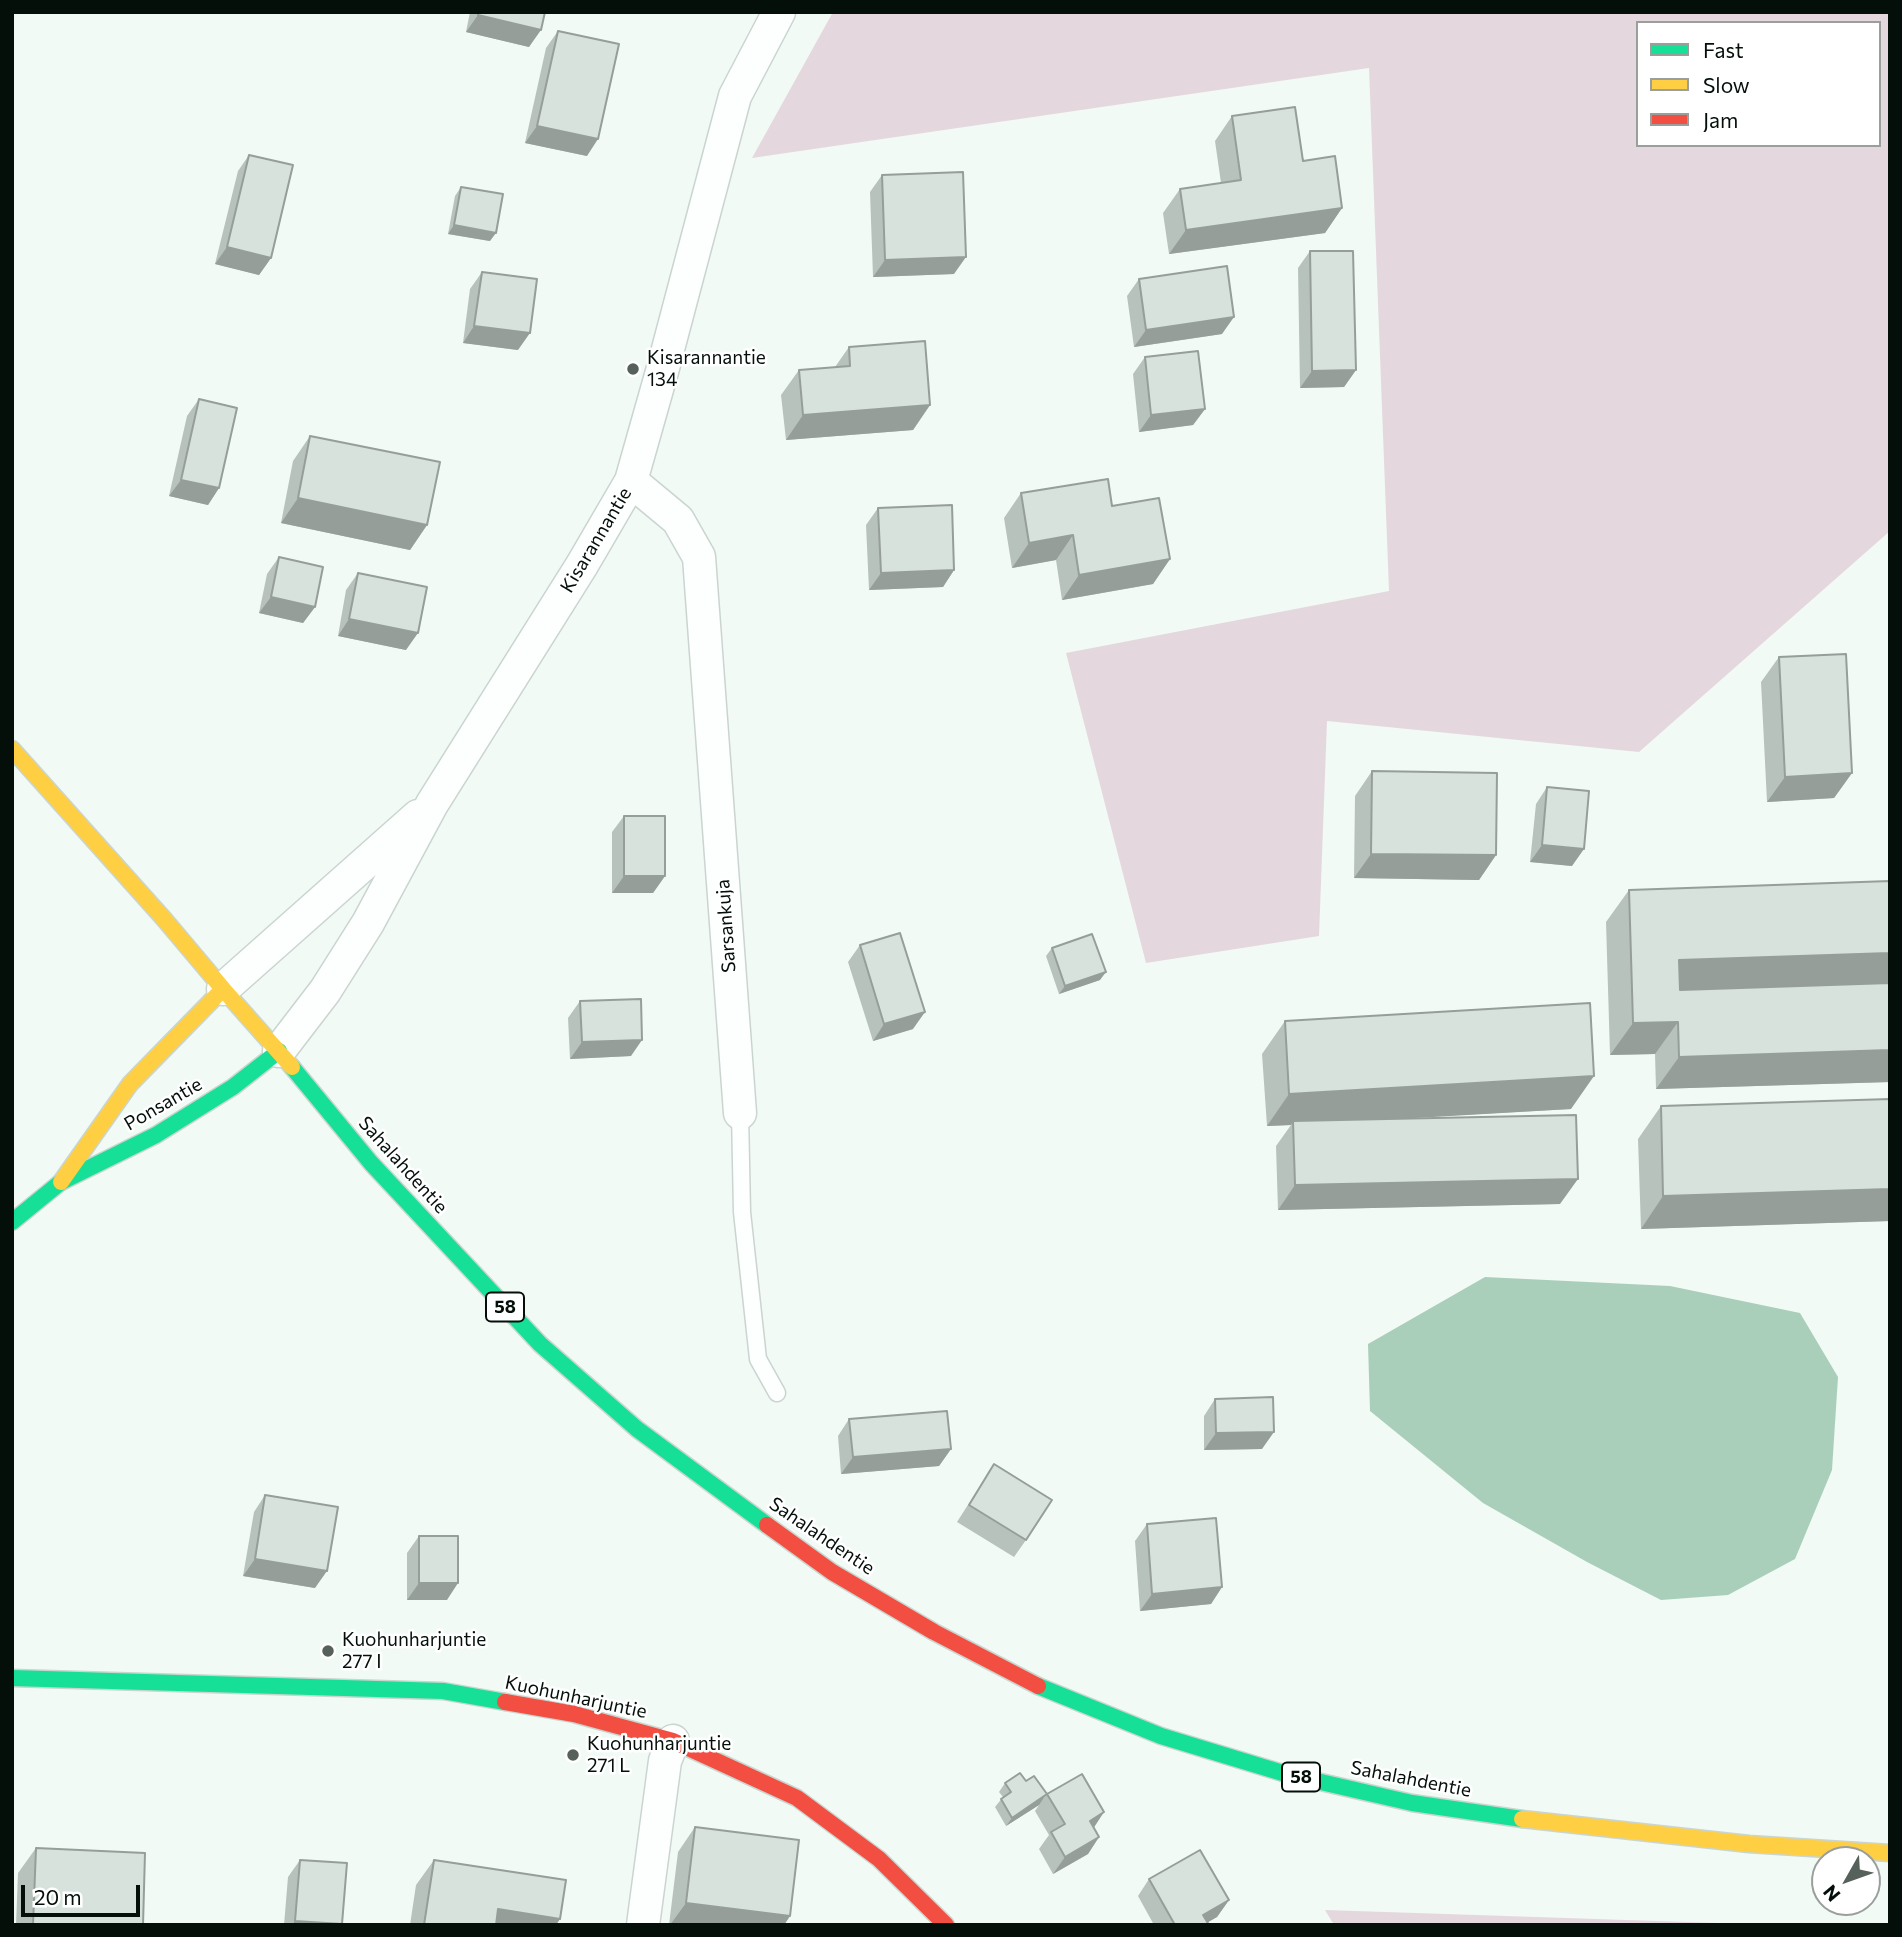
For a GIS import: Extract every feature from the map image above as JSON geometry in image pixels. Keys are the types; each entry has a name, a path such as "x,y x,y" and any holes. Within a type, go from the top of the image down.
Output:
{"main road":[{"name":"Sahalahdentie","path":"12,749 279,1051 371,1163 540,1344 637,1429 832,1572 934,1632 1051,1693 1173,1740 1286,1774 1412,1804 1567,1825 1749,1844 1890,1853"},
{"name":"Ponsantie","path":"61,1182 130,1084 223,989"},
{"name":"Ponsantie","path":"12,1222 61,1182 156,1135 233,1087 279,1051"},
{"name":"Kuohunharjuntie","path":"12,1678 443,1692 574,1714 673,1741 797,1798 878,1858 946,1925"}],"street":[{"name":"Kisarannantie","path":"279,1051 325,991 361,934 432,804 582,565 631,481 735,96 779,12"},
{"name":"Sarsankuja","path":"631,481 677,520 699,557 740,1113"},
{"name":"Kisarannantie","path":"223,989 432,804"},
{"path":"643,1925 665,1761 673,1741"}],"lane":[{"name":"Sarsankuja","path":"740,1113 742,1212 758,1359 777,1393"}],"shaded area":[{"path":"833,12 1890,12 1890,531 1639,752 1327,721 1319,936 1146,963 1066,653 1389,591 1369,68 752,158"},
{"path":"1485,1277 1670,1286 1800,1313 1838,1377 1832,1470 1795,1559 1728,1595 1661,1600 1483,1503 1370,1411 1368,1344"},
{"path":"1325,1910 1778,1925 1334,1925"}],"building":[{"path":"478,12 545,12 541,30 478,15"},
{"path":"558,31 619,44 598,139 537,126"},
{"path":"1295,107 1303,161 1335,156 1342,208 1186,230 1180,189 1241,180 1232,116"},
{"path":"249,155 293,165 271,258 227,247"},
{"path":"963,172 966,257 885,260 882,175"},
{"path":"461,187 503,194 496,233 454,225"},
{"path":"1310,251 1353,251 1356,370 1312,371"},
{"path":"1227,266 1234,317 1146,330 1139,279"},
{"path":"482,272 537,279 530,333 474,326"},
{"path":"925,341 930,405 803,415 799,370 850,366 849,347"},
{"path":"1198,351 1205,409 1151,415 1145,357"},
{"path":"199,399 237,408 219,488 181,480"},
{"path":"310,436 440,462 427,525 298,498"},
{"path":"1108,479 1112,506 1159,498 1170,559 1079,575 1073,535 1029,543 1021,493"},
{"path":"952,505 954,570 881,573 878,508"},
{"path":"279,557 323,567 315,607 271,597"},
{"path":"358,573 427,587 418,633 349,619"},
{"path":"1846,654 1852,773 1785,777 1779,657"},
{"path":"1372,771 1497,773 1496,855 1371,854"},
{"path":"1547,787 1589,791 1584,849 1542,845"},
{"path":"624,816 665,816 665,876 624,876"},
{"path":"1890,881 1890,953 1679,960 1680,990 1890,983 1890,1050 1679,1057 1678,1022 1633,1023 1629,890"},
{"path":"900,933 925,1012 884,1024 860,945"},
{"path":"1092,934 1106,972 1065,986 1052,948"},
{"path":"641,999 642,1040 582,1042 580,1001"},
{"path":"1590,1003 1594,1076 1289,1094 1285,1021"},
{"path":"1890,1099 1890,1189 1663,1196 1661,1106"},
{"path":"1576,1115 1578,1179 1295,1185 1293,1121"},
{"path":"1273,1397 1274,1432 1216,1433 1215,1399"},
{"path":"947,1411 951,1449 853,1457 849,1419"},
{"path":"994,1464 1052,1500 1026,1540 969,1505"},
{"path":"265,1495 338,1507 327,1571 255,1559"},
{"path":"1216,1518 1222,1587 1152,1594 1147,1524"},
{"path":"419,1536 458,1536 458,1583 419,1583"},
{"path":"1020,1773 1026,1781 1034,1776 1047,1794 1012,1818 1001,1799 1011,1792 1005,1783"},
{"path":"1082,1774 1104,1812 1090,1821 1099,1837 1065,1857 1051,1832 1065,1824 1047,1794"},
{"path":"695,1827 799,1840 790,1916 686,1903"},
{"path":"36,1848 145,1853 143,1925 33,1925"},
{"path":"1200,1850 1229,1900 1203,1915 1209,1925 1175,1925 1149,1879"},
{"path":"300,1860 347,1863 342,1924 295,1921"},
{"path":"434,1860 566,1880 560,1919 498,1909 496,1925 424,1925"}],"traffic: fast":[{"path":"12,1222 61,1182 156,1135 233,1087 279,1051"},
{"path":"292,1067 371,1163 540,1344 637,1429 767,1525"},
{"path":"12,1678 443,1691 505,1702"},
{"path":"1038,1686 1161,1736 1286,1774 1412,1803 1522,1819"}],"traffic: slow":[{"path":"12,749 223,989"},
{"path":"61,1182 130,1084 223,989 292,1067"},
{"path":"1522,1819 1749,1844 1890,1853"}],"traffic: jam":[{"path":"767,1525 832,1572 934,1632 1038,1686"},
{"path":"505,1702 574,1714 673,1741 797,1798 879,1859 946,1925"}],"place":[{"name":"Kisarannantie 134","path":"633,369"},
{"name":"Kuohunharjuntie 277 I","path":"328,1651"},
{"name":"Kuohunharjuntie 271 L","path":"573,1755"}]}
